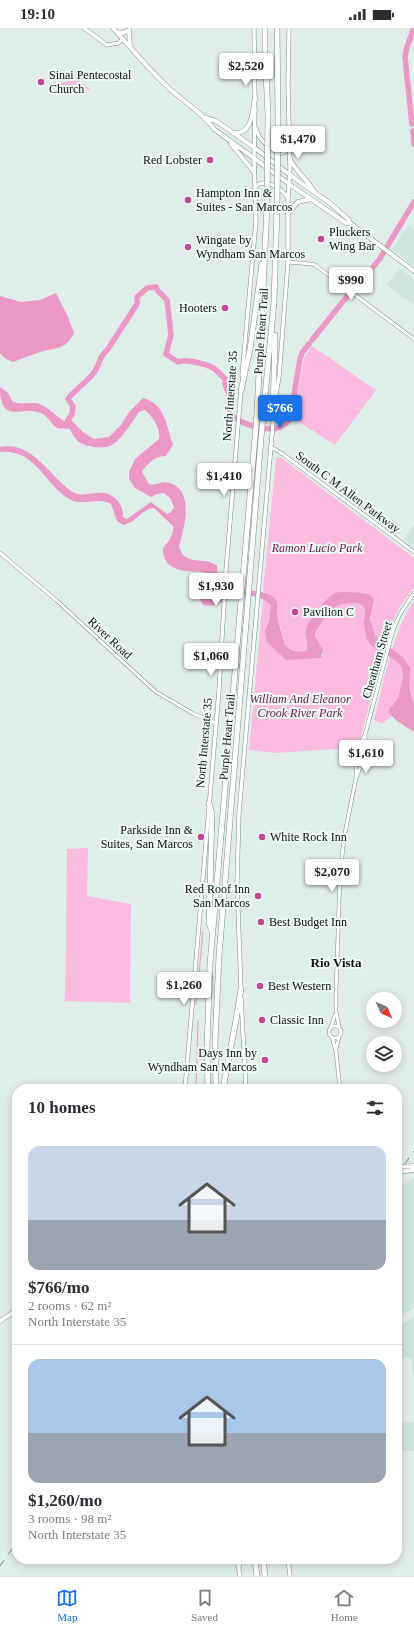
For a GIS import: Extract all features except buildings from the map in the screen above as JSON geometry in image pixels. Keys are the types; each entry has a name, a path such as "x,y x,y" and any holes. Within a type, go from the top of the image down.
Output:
{"highway":[{"name":"Purple Heart Trail","path":"208,1084 208,1015 212,933 257,414 267,207 268,113 265,28"},
{"name":"Purple Heart Trail","path":"216,1084 215,1043 219,956 261,438 274,306 277,208 278,28"},
{"path":"241,393 250,350 266,231"},
{"path":"274,306 274,414"},
{"path":"209,803 212,814 209,924 212,933"},
{"path":"224,1084 241,989"},
{"path":"256,1564 257,1576"},
{"path":"264,1564 265,1576"}],"main road":[{"path":"84,28 107,45 118,43 123,39"},
{"name":"North Interstate 35","path":"185,1084 216,722 226,570 248,300 256,221 254,172 254,28"},
{"path":"246,1084 237,906 238,830 270,448 279,377 288,262 288,198 290,175 288,82 289,28"},
{"path":"115,30 148,68 171,90 206,117 216,121 255,148 340,211 350,223 414,271"},
{"path":"115,30 123,33 129,31 130,48"},
{"path":"232,133 244,132 248,128 255,98"},
{"path":"206,117 214,129 254,159 346,223 350,223"},
{"path":"255,125 258,137 280,154 285,152 290,144"},
{"path":"227,139 254,172"},
{"path":"290,159 292,164 308,181 314,192"},
{"path":"255,187 262,183 271,184 280,189 288,198"},
{"path":"288,213 298,202 311,199"},
{"path":"402,1167 414,1166"},
{"path":"402,1171 414,1170"},
{"path":"0,1321 12,1313"},
{"path":"289,1564 290,1576"},
{"path":"239,1565 240,1576"}],"street":[{"path":"288,262 315,265 414,339"},
{"name":"South C M Allen Parkway","path":"270,448 275,449 284,455 414,552"},
{"name":"River Road","path":"0,553 56,600 156,692 194,714 216,722"},
{"name":"Cheatham Street","path":"358,747 365,735 390,642 400,614 414,593"},
{"name":"Cheatham Street","path":"365,735 366,749"},
{"path":"336,1051 341,1032 336,1011 340,875 344,838 356,778 363,759 367,755 366,749 362,747 358,747 354,752 356,758 356,778"},
{"path":"356,758 359,760 363,759"},
{"path":"336,1011 329,1033 332,1037 336,1051 339,1084"},
{"path":"331,1028 336,1026 339,1027"},
{"path":"332,1037 336,1038 339,1036"}],"shaded area":[{"path":"409,225 414,229 414,266 392,249"},
{"path":"399,268 414,279 414,305 387,285"},
{"path":"56,293 74,333 71,339 64,346 40,352 13,362 6,359 0,353 0,296 21,302 40,300"},
{"path":"0,387 8,393 13,402 39,404 64,421 71,420 83,432 94,439 109,437 121,425 129,412 143,398 156,405 161,410 167,424 173,445 166,456 159,457 152,461 142,472 149,484 164,482 170,483 178,487 183,494 186,511 179,546 181,552 185,557 190,559 212,563 217,566 217,576 206,593 212,596 226,592 246,590 264,593 271,596 277,603 278,620 285,645 298,652 307,650 307,625 318,609 332,595 338,592 347,592 370,595 374,600 370,619 375,635 403,657 410,668 409,688 414,705 414,732 397,721 389,713 389,709 399,696 403,673 398,663 376,649 368,641 364,625 365,610 361,604 353,603 339,605 330,611 326,616 315,633 315,636 323,650 321,658 286,660 267,642 265,630 269,621 271,606 267,602 254,596 243,596 233,597 211,606 203,605 199,598 199,592 201,586 206,580 206,574 204,572 183,571 171,566 167,562 164,556 163,548 172,535 173,526 154,508 150,508 128,524 123,525 117,521 111,504 101,501 79,502 69,499 52,484 31,461 12,453 0,452 0,447 22,449 31,454 76,494 105,493 111,495 117,500 122,508 123,517 127,519 151,502 167,514 171,512 174,507 170,498 164,493 151,497 135,488 129,479 129,472 135,459 159,439 159,431 156,423 145,410 138,413 131,425 118,441 107,447 92,447 79,442 70,429 57,428 46,416 41,413 34,411 13,412 8,410 4,406 1,399"},
{"path":"414,525 414,546 404,539"},
{"path":"414,1178 414,1308 402,1314 402,1186"},
{"path":"414,1317 414,1375 412,1375 412,1358 402,1358 402,1325"},
{"path":"402,1422 414,1422 414,1451 402,1451"}],"green space":[{"path":"72,75 90,89 53,91 53,82 67,82"},
{"path":"312,346 376,390 335,445 293,418 304,358"},
{"name":"Ramon Lucio Park","path":"278,457 283,459 414,558 414,587 398,610 385,644 380,641 372,627 371,615 374,604 367,594 353,593 333,597 321,608 306,638 309,645 307,650 296,651 285,645 278,618 276,600 263,591 276,459"},
{"name":"William And Eleanor Crook River Park","path":"263,599 271,606 269,621 266,626 267,642 275,649 323,656 315,633 330,611 339,605 345,604 358,603 363,606 365,612 364,623 367,636 375,648 382,653 361,736 358,742 352,747 275,753 249,750"},
{"path":"414,601 414,716 390,717 382,724 374,720 385,674 394,642 406,613"},
{"path":"88,848 87,896 131,904 130,1003 65,1001 67,849"}],"waterway":[{"path":"412,124 405,57 414,28"},
{"path":"413,131 414,144"},
{"path":"353,290 379,260 414,202"},
{"path":"65,425 72,414 73,406 68,399 95,371 101,358 137,304 137,297 147,288 156,287 167,300 171,335 166,354 178,362 186,361 198,363 210,366 217,371 226,380 225,383 229,395 228,405 232,416 252,426 260,428 275,428 280,427 290,419 300,359 302,353 309,344"},
{"path":"312,340 349,294"},
{"path":"196,1004 203,932"},
{"path":"196,1084 198,1021"}],"railway":[{"path":"402,1168 414,1151"},
{"path":"0,1566 12,1549"}],"place":[{"name":"Sinai Pentecostal Church","path":"41,82"},
{"name":"Red Lobster","path":"210,160"},
{"name":"Hampton Inn & Suites - San Marcos","path":"188,200"},
{"name":"Pluckers Wing Bar","path":"321,239"},
{"name":"Wingate by Wyndham San Marcos","path":"188,247"},
{"name":"Hooters","path":"225,308"},
{"name":"Pavilion C","path":"295,612"},
{"name":"Parkside Inn & Suites, San Marcos","path":"201,837"},
{"name":"White Rock Inn","path":"262,837"},
{"name":"Red Roof Inn San Marcos","path":"258,896"},
{"name":"Best Budget Inn","path":"261,922"},
{"name":"Best Western","path":"260,986"},
{"name":"Classic Inn","path":"262,1020"},
{"name":"Days Inn by Wyndham San Marcos","path":"265,1060"}],"district":[{"name":"Rio Vista","path":"336,962"}]}
